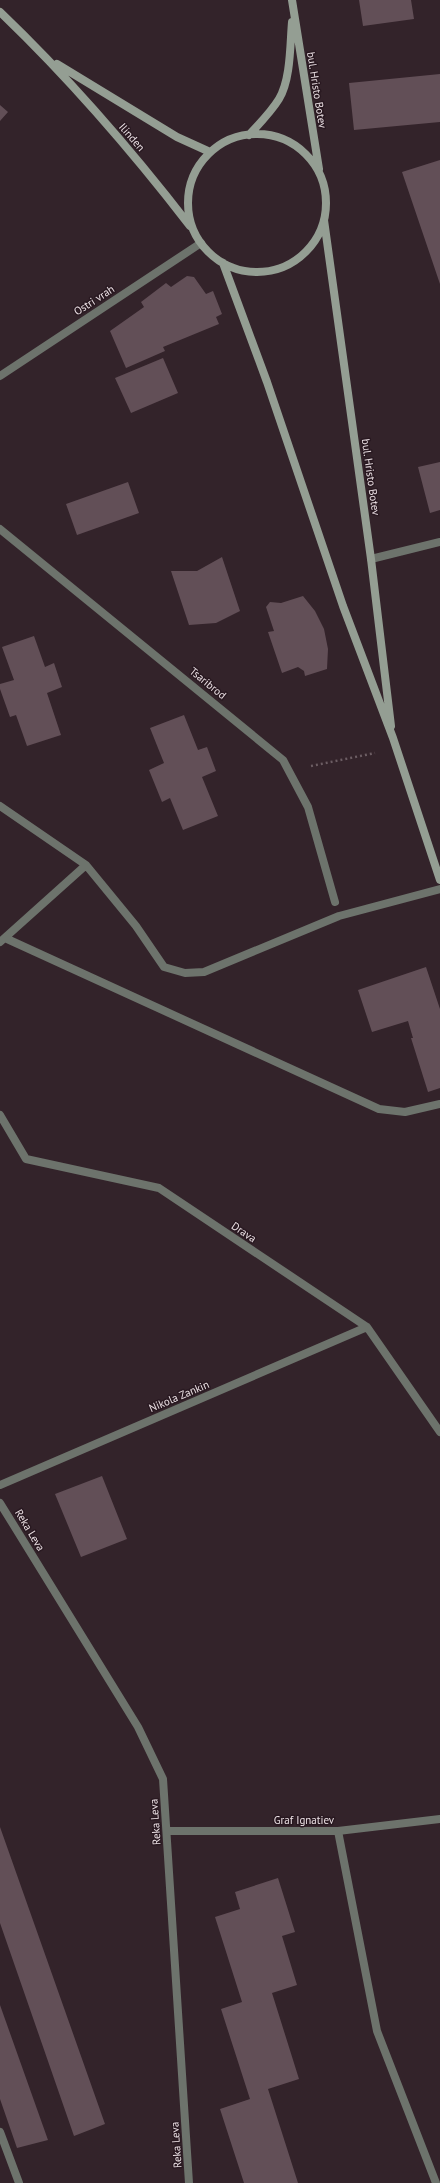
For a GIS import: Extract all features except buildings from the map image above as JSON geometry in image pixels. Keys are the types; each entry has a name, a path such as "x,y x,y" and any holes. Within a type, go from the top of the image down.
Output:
{"street":[{"name":"bul. Hristo Botev","path":"292,0 319,172"},
{"name":"bul. Hristo Botev","path":"249,135 280,97 288,71 294,11"},
{"name":"Ilinden","path":"0,12 49,59 140,163 194,232"},
{"name":"Ilinden","path":"49,59 177,137 210,152"},
{"path":"249,135 270,135 290,143 307,155 319,172 326,196 324,220 321,230 310,248 285,266 253,272 223,263 201,243 194,232 189,211 190,190 197,169 210,152 228,140 249,135"},
{"name":"bul. Hristo Botev","path":"324,220 371,559 393,738"},
{"name":"Ostri vrah","path":"0,376 201,243"},
{"name":"bul. Hristo Botev","path":"223,263 267,382 343,606 393,738 440,880"},
{"name":"Tsaribrod","path":"0,529 245,727 283,760 308,807 335,902"},
{"path":"371,559 440,542"},
{"path":"0,806 86,865 136,926 164,967 185,973 204,972 340,916 440,889"},
{"path":"86,865 3,940 379,1109 405,1112 440,1104"},
{"name":"Drava","path":"0,1115 26,1159 160,1188 367,1327 440,1432"},
{"name":"Nikola Zankin","path":"0,1485 367,1327"},
{"name":"Reka Leva","path":"0,1503 138,1727 163,1779 189,2183"},
{"name":"Graf Ignatiev","path":"167,1831 338,1831 440,1819"},
{"path":"338,1831 377,2031 436,2183"},
{"path":"0,2132 19,2183"}],"path":[{"path":"289,771 396,749"}]}
